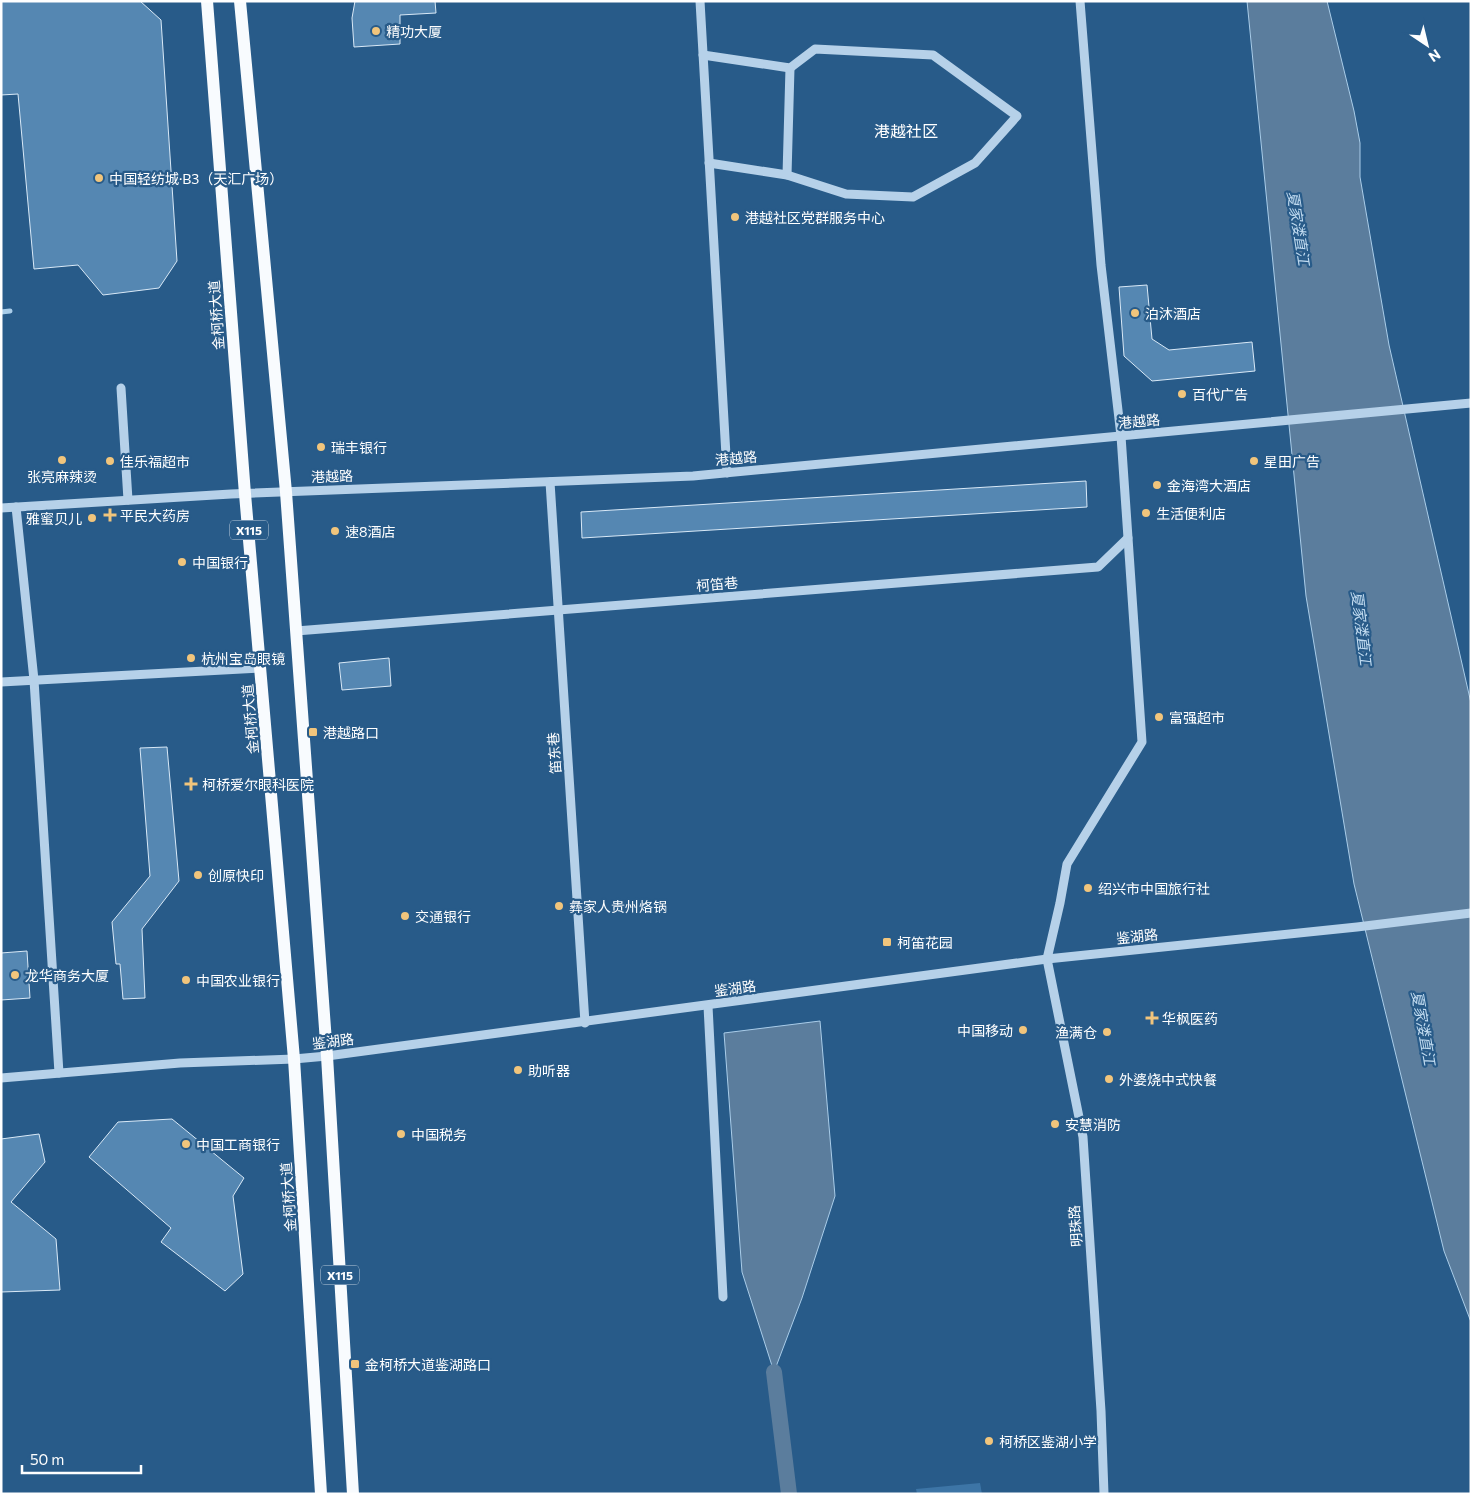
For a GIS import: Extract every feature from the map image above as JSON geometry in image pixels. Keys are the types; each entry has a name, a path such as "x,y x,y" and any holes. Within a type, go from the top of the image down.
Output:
{"main road":[{"name":"金柯桥大道","path":"207,1 245,494 294,1059 321,1494"},
{"name":"X115","path":"240,1 286,492 326,1056 353,1494"}],"street":[{"path":"700,1 727,473"},
{"path":"1047,960 1067,864 1142,742 1121,436 1101,265 1080,1"},
{"path":"703,55 790,68 815,49 933,55 1017,116 975,163 913,196 846,194 787,175 709,164"},
{"path":"787,175 790,68"},
{"path":"121,388 128,500"},
{"name":"港越路","path":"1,508 286,492 693,476 1471,403"},
{"name":"笛东巷","path":"550,482 585,1023"},
{"path":"16,507 34,680 58,1073"},
{"name":"柯笛巷","path":"296,631 1098,567 1128,538"},
{"path":"1,682 260,668"},
{"name":"鉴湖路","path":"1,1078 180,1063 326,1056 1047,960 1358,928 1471,913"},
{"name":"明珠路","path":"1047,960 1083,1137 1101,1411 1104,1494"},
{"path":"708,1006 724,1297"}],"shaded area":[{"path":"980,1483 982,1494 917,1494 916,1489"}],"water":[{"name":"夏家溇直江","path":"1247,1 1327,1 1360,143 1360,177 1389,345 1471,703 1471,1322 1444,1251 1354,884 1306,596"},
{"path":"820,1021 835,1196 802,1298 774,1372 742,1272 724,1033"}],"building":[{"name":"中国轻纺城·B3（天汇广场）","path":"1,1 140,1 161,20 177,261 159,288 103,295 78,265 34,269 18,94 1,95"},
{"name":"精功大厦","path":"355,1 435,1 436,13 400,15 400,44 354,47 352,18"},
{"name":"泊沐酒店","path":"1147,285 1152,339 1169,350 1252,342 1255,371 1152,381 1124,356 1119,287"},
{"path":"1086,481 1087,507 582,538 581,512"},
{"path":"389,658 391,686 342,690 339,663"},
{"path":"167,747 179,881 142,929 145,998 123,999 120,964 116,964 112,922 150,876 140,748"},
{"name":"龙华商务大厦","path":"27,951 30,998 1,1000 1,953"},
{"path":"172,1119 244,1178 233,1196 243,1274 225,1291 161,1242 171,1228 89,1157 118,1122"},
{"path":"39,1134 45,1162 11,1202 56,1239 60,1290 1,1292 1,1139"}],"waterway":[{"path":"1,312 10,311"},
{"path":"774,1372 789,1494"}],"place":[{"name":"精功大厦","path":"376,31"},
{"name":"中国轻纺城·B3（天汇广场）","path":"99,178"},
{"name":"港越社区党群服务中心","path":"735,217"},
{"name":"泊沐酒店","path":"1135,313"},
{"name":"百代广告","path":"1182,394"},
{"name":"瑞丰银行","path":"321,447"},
{"name":"张亮麻辣烫","path":"62,460"},
{"name":"佳乐福超市","path":"110,461"},
{"name":"星田广告","path":"1254,461"},
{"name":"金海湾大酒店","path":"1157,485"},
{"name":"生活便利店","path":"1146,513"},
{"name":"平民大药房","path":"110,515"},
{"name":"雅蜜贝儿","path":"92,518"},
{"name":"速8酒店","path":"335,531"},
{"name":"中国银行","path":"182,562"},
{"name":"杭州宝岛眼镜","path":"191,658"},
{"name":"富强超市","path":"1159,717"},
{"name":"港越路口","path":"313,732"},
{"name":"柯桥爱尔眼科医院","path":"191,784"},
{"name":"创原快印","path":"198,875"},
{"name":"绍兴市中国旅行社","path":"1088,888"},
{"name":"彝家人贵州烙锅","path":"559,906"},
{"name":"交通银行","path":"405,916"},
{"name":"柯笛花园","path":"887,942"},
{"name":"龙华商务大厦","path":"15,975"},
{"name":"中国农业银行","path":"186,980"},
{"name":"华枫医药","path":"1152,1018"},
{"name":"中国移动","path":"1023,1030"},
{"name":"渔满仓","path":"1107,1032"},
{"name":"助听器","path":"518,1070"},
{"name":"外婆烧中式快餐","path":"1109,1079"},
{"name":"安慧消防","path":"1055,1124"},
{"name":"中国税务","path":"401,1134"},
{"name":"中国工商银行","path":"186,1144"},
{"name":"金柯桥大道鉴湖路口","path":"355,1364"},
{"name":"柯桥区鉴湖小学","path":"989,1441"}],"district":[{"name":"港越社区","path":"906,130"}]}
